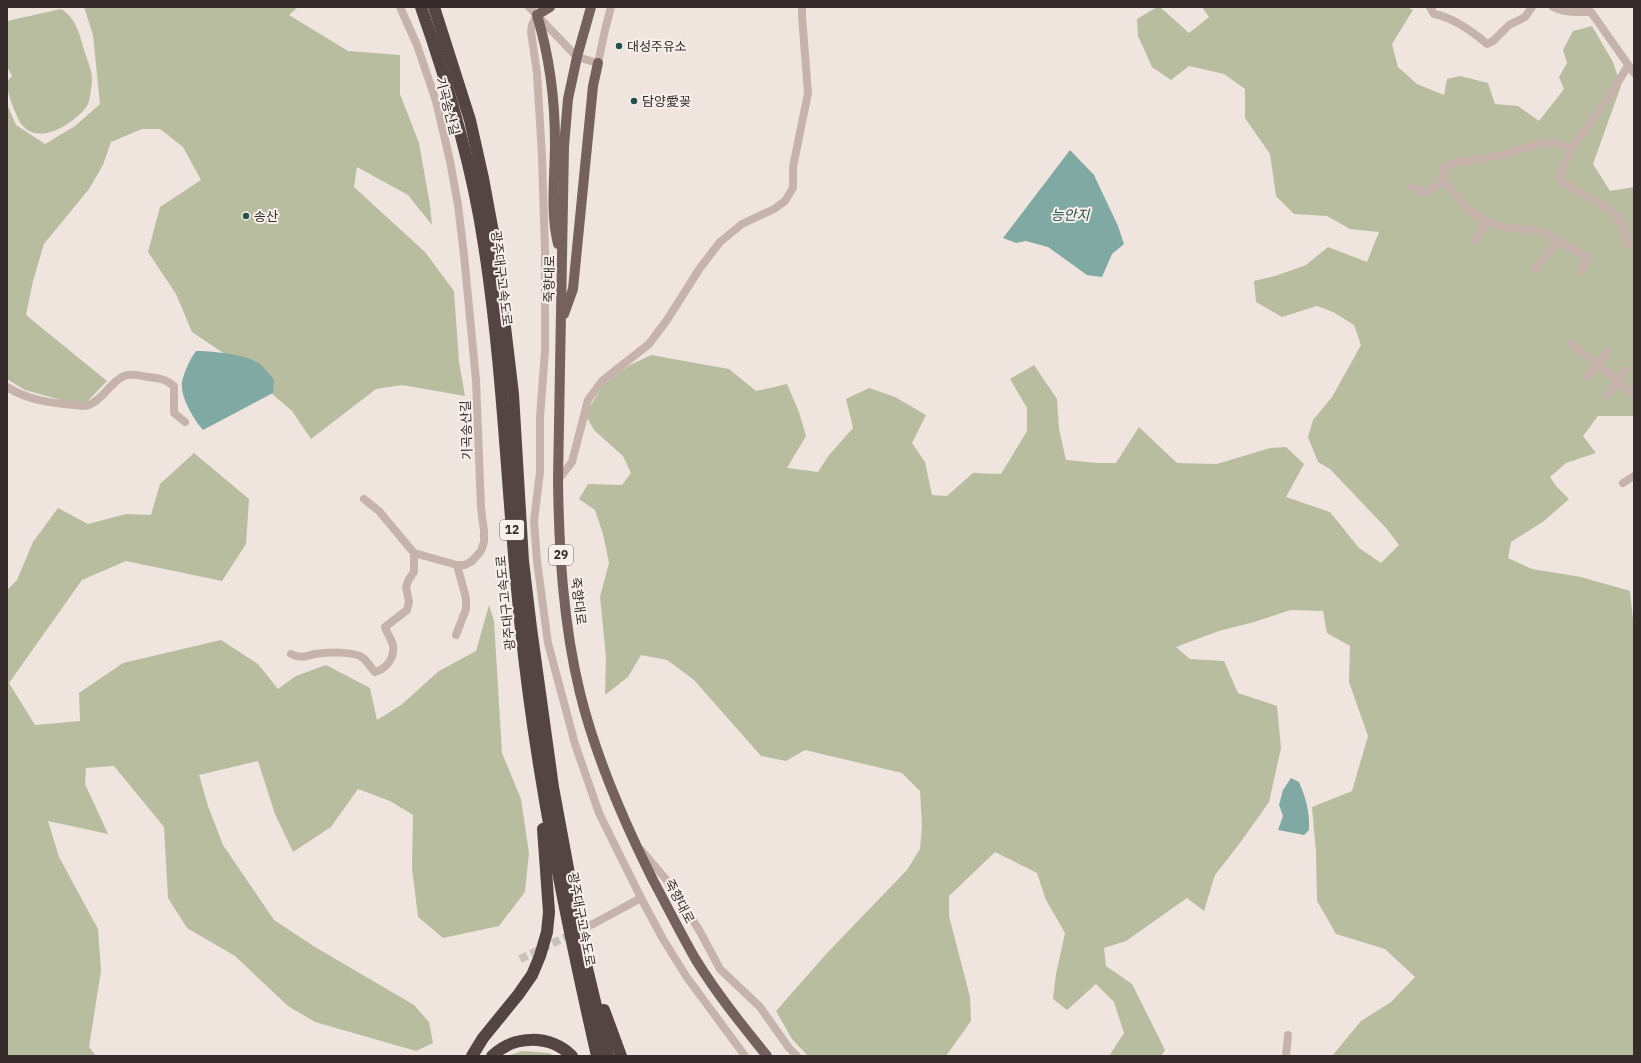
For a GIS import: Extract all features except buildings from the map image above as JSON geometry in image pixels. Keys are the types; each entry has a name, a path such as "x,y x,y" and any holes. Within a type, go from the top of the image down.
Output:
{"highway":[{"name":"광주대구고속도로","path":"421,7 439,57 458,124 472,182 484,244 502,394 521,632 542,787 575,961 597,1056"},
{"name":"광주대구고속도로","path":"434,7 470,120 495,243 513,394 523,561 553,787 585,960 608,1056"},
{"path":"472,1056 482,1038 518,995 532,975 540,956 545,938 549,912 542,787"},
{"path":"585,960 621,1056"},
{"path":"492,1056 500,1048 517,1041 534,1039 549,1042 572,1056"}],"main road":[{"path":"550,7 537,15 545,40 554,112 554,217 555,229 562,258"},
{"name":"죽향대로","path":"591,7 577,57 568,98 564,146 558,480 564,599 580,691 595,745 634,842 696,959 726,1004 767,1056"},
{"path":"561,321 573,288 593,86 598,63"}],"street":[{"name":"기곡송산길","path":"400,7 416,45 436,101 450,161 464,255 476,380 481,508 484,542 481,551 472,561 465,565 457,565"},
{"path":"529,7 577,57 598,63 604,30 611,7"},
{"path":"558,480 572,462 588,400 602,381 649,344 667,320 700,268 720,242 742,224 774,209 785,201 793,188 793,167 808,93 802,7"},
{"path":"1430,7 1434,14 1444,16 1475,34 1488,44 1509,25 1525,17 1532,7"},
{"path":"1553,7 1572,11 1591,12 1634,73"},
{"path":"537,15 530,32 537,73 542,156 545,251 545,351 540,417 540,472 534,522 537,561 548,643 575,744 599,813 641,898 686,976 745,1056"},
{"path":"1628,66 1604,104 1571,149 1559,177 1562,182 1605,208 1621,221 1628,245"},
{"path":"1571,149 1556,144 1542,143 1498,156 1454,163 1443,168 1442,179 1467,208 1487,222 1505,227 1546,233 1588,258 1581,271"},
{"path":"1412,187 1425,193 1444,181"},
{"path":"1472,241 1487,222"},
{"path":"1534,270 1558,241"},
{"path":"1571,343 1634,394"},
{"path":"1588,376 1598,365 1607,351"},
{"path":"1607,395 1619,382 1624,370"},
{"path":"7,388 19,394 48,402 88,406 101,398 124,376 133,375 159,378 168,380 174,386 174,413 185,422"},
{"path":"1622,483 1634,476"},
{"path":"364,499 379,511 414,553 457,565 466,598 466,609 456,635"},
{"path":"291,654 298,657 336,653 357,655 363,658 375,672 382,670 390,662 393,652 392,644 385,627 408,610 409,602 406,588 409,579 414,572 414,553"},
{"path":"634,842 665,878 698,928 720,969 760,1007 789,1048 797,1056"},
{"path":"593,924 641,898"},
{"path":"1286,1056 1288,1035"}],"green space":[{"path":"84,7 298,7 289,15 348,51 400,55 400,94 419,143 432,225 408,195 357,167 354,187 425,252 454,291 459,362 465,396 402,385 376,389 311,439 292,411 229,357 192,332 176,294 148,252 160,207 201,180 183,147 160,129 142,129 111,142 103,165 89,189 44,244 33,281 26,315 107,381 83,406 25,390 7,379 7,104 16,125 45,144 75,126 100,104 93,35"},
{"path":"1157,7 1160,7 1189,33 1209,17 1202,7 1407,7 1413,10 1392,44 1398,67 1417,84 1444,95 1447,79 1460,76 1488,83 1495,104 1518,106 1539,121 1564,89 1559,77 1567,63 1563,50 1573,31 1592,26 1613,62 1621,86 1593,164 1610,191 1634,187 1634,416 1598,416 1583,436 1596,453 1566,463 1550,477 1556,486 1569,499 1544,521 1511,542 1508,558 1532,569 1581,577 1630,591 1634,629 1634,1056 1332,1056 1361,1021 1391,1002 1415,977 1385,949 1336,934 1317,901 1316,852 1312,807 1352,791 1368,736 1349,682 1350,646 1327,633 1323,611 1291,610 1219,631 1176,647 1190,659 1224,661 1238,693 1277,706 1281,748 1269,802 1215,875 1204,911 1187,898 1126,941 1104,948 1106,966 1132,984 1165,1050 1161,1056 1109,1056 1124,1033 1114,1002 1096,984 1067,1010 1053,999 1056,974 1065,933 1046,900 1037,873 995,852 949,896 949,916 970,997 971,1021 946,1056 808,1056 792,1039 776,1011 828,952 907,870 920,849 922,826 920,791 902,773 805,750 786,761 761,756 694,680 667,660 641,655 628,677 605,695 606,657 600,597 609,563 603,534 595,510 579,499 588,484 622,485 631,473 623,456 595,431 585,415 603,385 628,366 651,355 729,369 756,391 787,384 799,412 806,436 787,468 818,472 829,455 853,428 846,399 869,388 895,397 926,415 912,443 925,462 932,495 947,496 973,473 1001,474 1027,431 1027,408 1010,379 1034,365 1057,399 1059,429 1066,460 1116,463 1139,427 1177,463 1217,464 1270,448 1286,447 1304,464 1286,497 1330,512 1359,548 1381,563 1399,545 1386,528 1330,469 1318,462 1308,437 1313,420 1332,397 1361,345 1354,325 1333,312 1317,306 1282,317 1256,302 1254,281 1275,276 1306,265 1328,247 1367,262 1379,232 1350,229 1327,216 1294,214 1276,196 1270,154 1245,118 1245,89 1224,74 1189,66 1171,80 1152,67 1138,36 1137,19"},
{"path":"61,9 66,12 73,21 81,38 92,76 90,97 87,106 75,119 57,130 39,134 30,132 21,124 9,94 7,81 12,76 7,69 7,21"},
{"path":"194,453 249,499 246,544 222,581 126,561 82,580 9,683 35,725 80,721 79,693 123,663 221,640 258,664 278,689 296,676 326,665 370,688 377,720 401,705 439,671 476,651 489,605 494,621 502,753 521,799 529,853 525,892 499,926 443,938 418,917 412,868 413,815 390,801 358,789 331,827 293,852 275,814 258,761 199,775 208,806 223,845 274,920 315,947 414,1005 429,1022 433,1043 416,1051 315,1022 288,1006 235,956 187,928 168,898 164,827 114,766 86,768 85,784 108,834 48,821 59,857 98,929 101,971 89,1047 96,1056 7,1056 7,590 17,580 33,542 58,508 88,524 126,514 151,515 160,484"},
{"path":"522,1051 549,1053 554,1056 507,1056"}],"water":[{"name":"능안지","path":"1070,150 1094,175 1118,226 1124,244 1112,254 1102,277 1087,275 1048,247 1026,241 1016,243 1003,238"},
{"path":"196,351 230,354 256,362 262,366 274,380 273,393 203,430 188,408 182,388 182,382 186,370"},
{"path":"1291,778 1299,782 1307,806 1309,830 1304,835 1278,830 1283,816 1279,805 1283,790"}],"tunnel":[{"path":"520,959 593,924"}],"place":[{"name":"대성주유소","path":"619,46"},
{"name":"담양愛꽂","path":"634,101"},
{"name":"송산","path":"246,216"}]}
